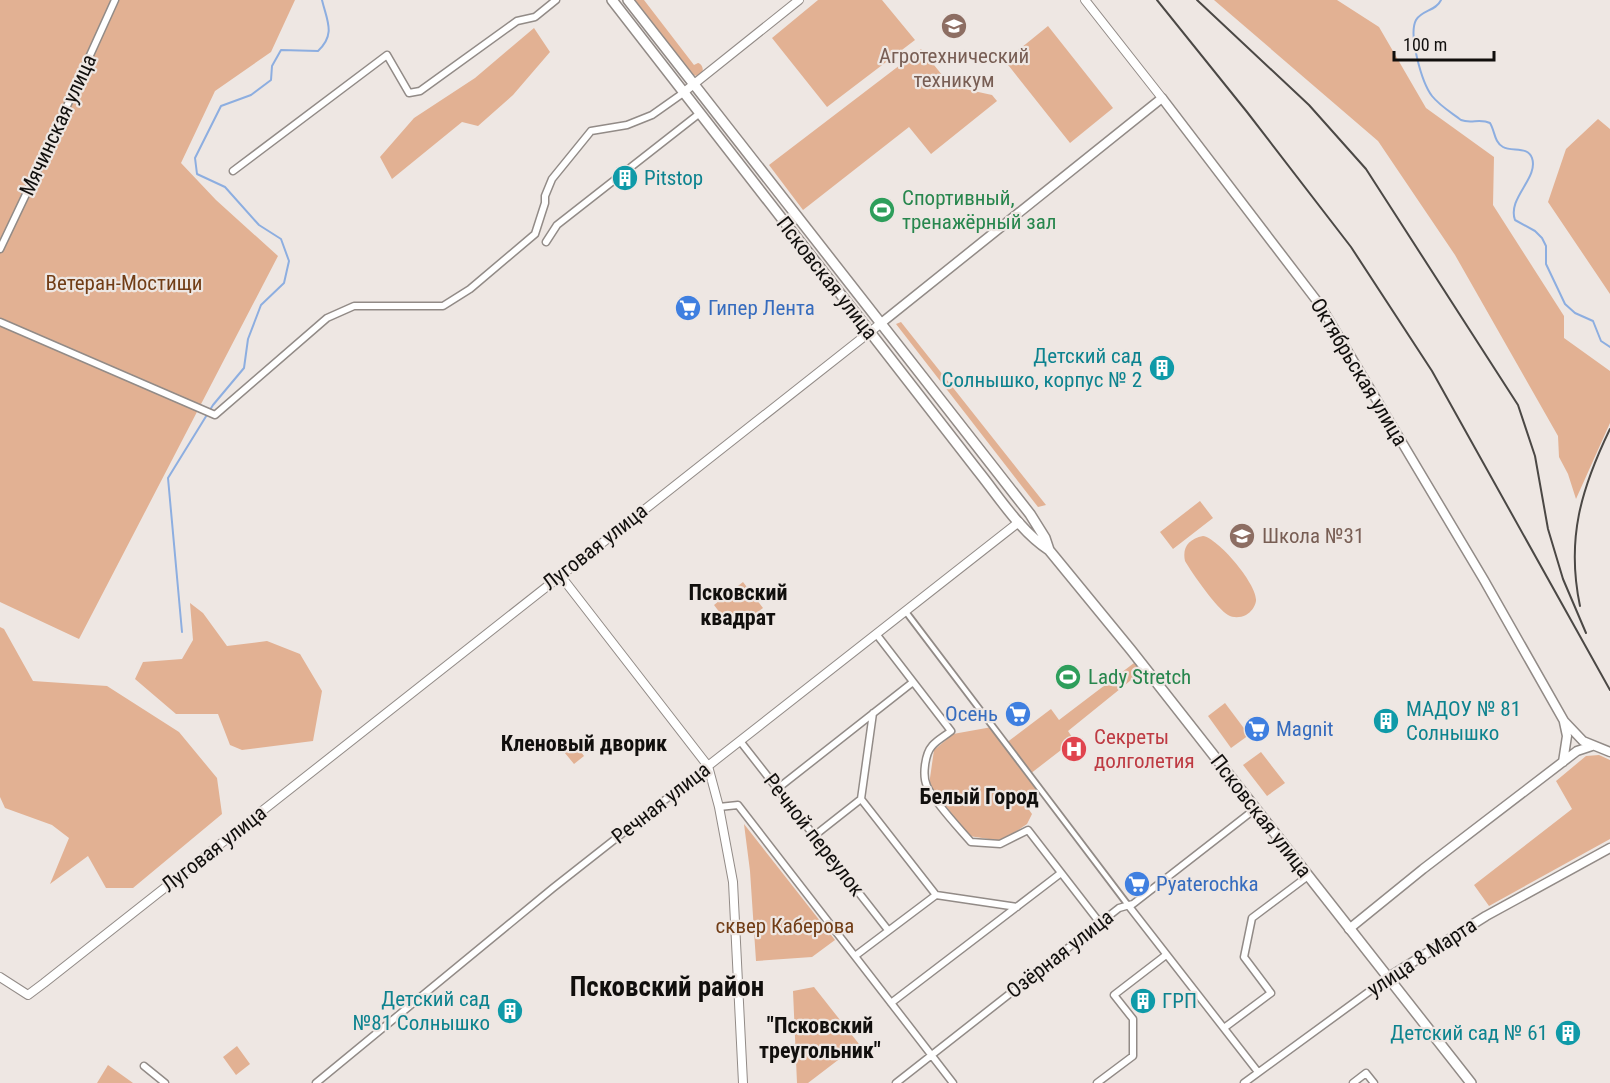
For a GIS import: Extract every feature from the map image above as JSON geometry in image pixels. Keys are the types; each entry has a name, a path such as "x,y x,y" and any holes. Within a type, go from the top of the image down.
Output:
{"main road":[{"name":"Псковская улица","path":"612,0 978,471 1019,522 1038,542 1049,549 1131,650 1470,1083"},
{"name":"Псковская улица","path":"628,0 1030,514 1046,538 1049,549"},
{"name":"Луговая улица","path":"880,324 1161,98"},
{"name":"Октябрьская улица","path":"1161,98 1320,305 1484,580 1564,721 1583,741 1610,752"},
{"path":"978,471 978,465 981,462 989,463"},
{"path":"1563,762 1567,736 1564,721"},
{"path":"1349,929 1577,751 1592,746"},
{"name":"улица 8 Марта","path":"1389,977 1490,914 1610,848"}],"street":[{"name":"Мячинская улица","path":"0,249 115,0"},
{"path":"233,171 387,55 409,93 420,91 518,21 535,17 556,0"},
{"path":"0,322 215,415 327,318 354,306 443,306 470,289 535,234 552,179 591,131 627,125 652,115 694,85 799,0"},
{"name":"Октябрьская улица","path":"1085,0 1161,98"},
{"path":"546,242 557,225 699,113"},
{"name":"Луговая улица","path":"0,977 27,995 880,324"},
{"name":"Речная улица","path":"316,1083 553,888 1019,522"},
{"path":"560,575 708,766 734,882 743,1083"},
{"path":"906,612 1166,955 1258,1072"},
{"path":"877,635 951,731 931,747 924,776 927,786 945,810 971,842 1000,844 1028,830 1100,923"},
{"path":"777,789 913,681"},
{"path":"814,836 861,799 873,713"},
{"name":"Речной переулок","path":"740,741 888,930"},
{"path":"861,799 936,895 1017,907"},
{"path":"719,807 738,805 953,1083"},
{"name":"Озёрная улица","path":"896,1083 1119,908 1133,904 1255,809"},
{"path":"891,1003 1061,873"},
{"path":"1224,1028 1271,993 1244,957 1252,918 1308,876"},
{"path":"855,956 936,895"},
{"path":"1097,1083 1133,1056 1133,1019 1114,995 1166,955"},
{"name":"улица 8 Марта","path":"1244,1083 1389,977"},
{"path":"144,1066 165,1083"},
{"path":"1353,1083 1366,1073 1374,1083"}],"green space":[{"name":"Ветеран-Мостищи","path":"0,0 295,0 271,52 215,91 181,163 216,200 278,256 79,639 0,602"},
{"path":"635,0 644,0 694,65 698,63 702,66 702,73 697,76 693,75"},
{"path":"818,0 882,0 915,40 827,107 772,38"},
{"path":"1214,0 1337,0 1379,27 1426,108 1494,157 1493,205 1564,316 1564,338 1610,371 1610,423 1576,499 1568,474 1559,457 1558,436 1455,255 1378,141"},
{"path":"1048,26 1113,108 1070,143 1005,61"},
{"path":"534,28 550,52 513,95 478,126 462,122 392,179 380,157 414,118 475,78"},
{"path":"921,49 951,86 992,95 997,101 931,154 909,127 803,210 769,165"},
{"path":"1598,119 1610,129 1610,294 1548,202 1566,149"},
{"path":"901,322 1046,505 1038,507 896,324"},
{"path":"1200,501 1213,518 1173,549 1160,532"},
{"path":"1203,536 1227,553 1251,584 1256,601 1253,609 1246,615 1234,617 1223,611 1185,561 1188,544"},
{"path":"743,582 763,608 733,630 714,605"},
{"path":"190,603 203,613 227,646 267,641 300,654 322,691 313,741 242,750 230,745 218,714 176,714 135,679 143,662 182,659 193,640"},
{"path":"0,627 4,629 33,681 107,686 179,732 217,778 222,814 133,888 106,888 88,856 50,884 69,838 52,825 5,808 0,797"},
{"path":"1134,663 1141,672 1068,731 1074,740 1030,774 1042,790 1025,804 1032,814 1027,824 1002,841 969,836 929,785 934,750 953,734 992,727 1006,743 1051,709 1059,720"},
{"path":"1225,703 1249,735 1231,748 1208,716"},
{"path":"571,739 584,756 574,764 560,747"},
{"path":"1261,752 1285,783 1267,796 1243,765"},
{"path":"1599,755 1610,760 1610,839 1489,906 1474,885 1572,809 1556,781 1586,756"},
{"name":"сквер Каберова","path":"744,824 835,940 812,957 756,961 750,871"},
{"path":"814,987 859,1044 808,1083 797,1083 793,991"},
{"path":"237,1046 250,1064 236,1075 223,1057"},
{"path":"108,1065 133,1083 97,1083"}],"waterway":[{"path":"182,632 168,478 213,405 244,368 248,339 261,305 284,283 289,261 281,239 259,225 225,187 197,174 195,158 221,106 251,95 271,80 272,66 281,50 318,51 324,45 329,27 322,0"},
{"path":"1441,0 1439,4 1422,14 1416,20 1414,27 1417,59 1428,90 1439,103 1461,120 1490,123 1496,139 1503,147 1530,154 1533,166 1528,181 1515,204 1515,220 1535,231 1542,238 1546,246 1546,264 1565,304 1575,313 1593,321 1601,341 1610,347"}],"railway":[{"path":"1157,0 1351,247 1432,371 1610,690"},
{"path":"1197,0 1309,105 1366,169 1518,405 1535,456 1548,529 1563,579 1586,633"},
{"path":"1580,606 1575,559 1579,515 1591,473 1610,429"}],"place":[{"name":"Агротехнический техникум","path":"954,26"},
{"name":"Pitstop","path":"625,178"},
{"name":"Спортивный, тренажёрный зал","path":"882,210"},
{"name":"Гипер Лента","path":"688,308"},
{"name":"Детский сад Солнышко, корпус № 2","path":"1162,368"},
{"name":"Школа №31","path":"1242,536"},
{"name":"Lady Stretch","path":"1068,677"},
{"name":"Осень","path":"1018,714"},
{"name":"МАДОУ № 81 Солнышко","path":"1386,721"},
{"name":"Magnit","path":"1257,729"},
{"name":"Секреты долголетия","path":"1074,749"},
{"name":"Pyaterochka","path":"1137,884"},
{"name":"ГРП","path":"1143,1001"},
{"name":"Детский сад №81 Солнышко","path":"510,1011"},
{"name":"Детский сад № 61","path":"1568,1033"}],"district":[{"name":"Псковский квадрат","path":"738,604"},
{"name":"Кленовый дворик","path":"584,743"},
{"name":"Белый Город","path":"979,796"},
{"name":"Псковский район","path":"667,987"},
{"name":"\"Псковский треугольник\"","path":"820,1038"}]}
